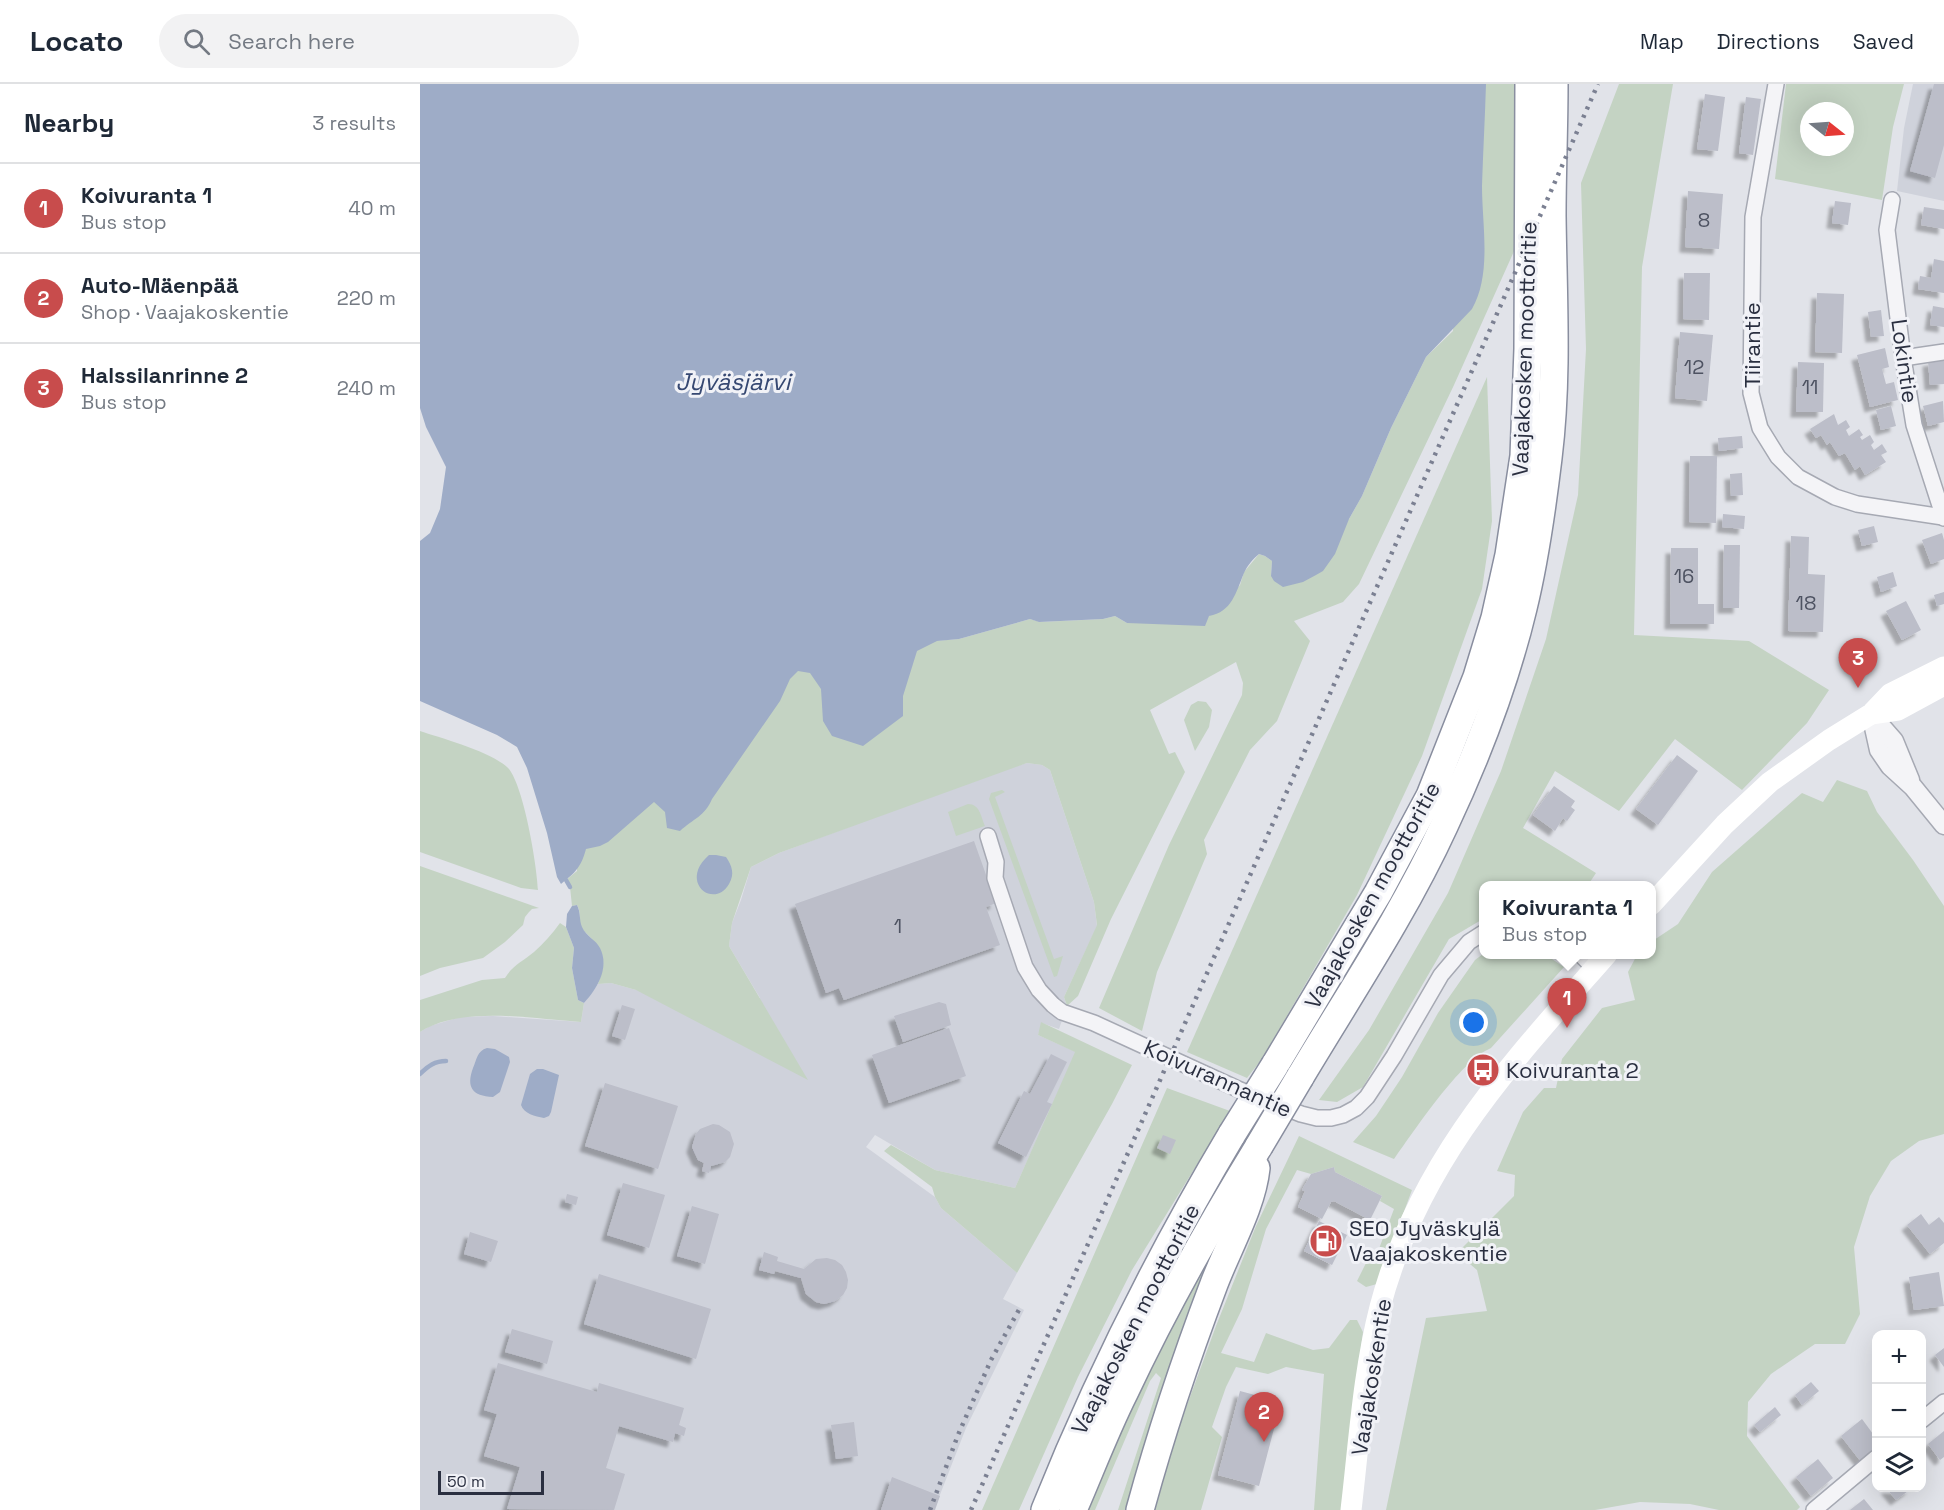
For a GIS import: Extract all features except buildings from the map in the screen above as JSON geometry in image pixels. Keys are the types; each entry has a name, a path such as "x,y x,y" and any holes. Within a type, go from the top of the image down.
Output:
{"highway":[{"name":"Vaajakosken moottoritie","path":"1045,1510 1062,1466 1123,1334 1182,1220 1378,893 1430,796 1477,677 1495,618 1509,555 1524,456 1528,349 1529,84"},
{"name":"Vaajakosken moottoritie","path":"1073,1510 1123,1394 1166,1308 1203,1240 1379,946 1444,827 1492,712 1510,658 1534,558 1548,456 1555,349 1552,215 1554,84"},
{"path":"1140,1510 1157,1448 1186,1359 1245,1209 1256,1175 1259,1146"}],"main road":[{"path":"1656,900 1725,824 1770,782 1871,714 1890,694 1944,667"},
{"path":"1871,714 1898,710 1944,685"},
{"name":"Vaajakoskentie","path":"1351,1510 1375,1330 1396,1255 1410,1220 1424,1191 1465,1123 1594,959"}],"street":[{"name":"Tiirantie","path":"1776,84 1754,217 1751,393 1760,428 1778,457 1798,477 1835,497 1857,504 1944,518"},
{"name":"Lokintie","path":"1892,200 1887,230 1903,358 1914,425 1944,518"},
{"path":"1903,358 1944,352"},
{"path":"1871,714 1879,750 1890,766 1913,788 1944,825"},
{"name":"Koivurannantie","path":"988,836 996,862 995,878 1025,967 1039,990 1053,1005 1240,1090 1317,1118 1343,1115 1356,1108 1367,1097 1394,1056 1441,975 1469,942 1479,936"},
{"path":"1926,1417 1944,1401"},
{"path":"1814,1510 1872,1461"}],"shaded area":[{"path":"1913,84 1944,84 1944,201 1897,191 1904,128"},
{"path":"1027,763 1042,765 1050,770 1094,902 1097,926 1064,997 1067,1006 1059,1029 1042,1023 1038,1035 1076,1052 1015,1188 935,1170 875,1135 866,1147 935,1197 941,1208 1017,1273 1003,1299 1024,1310 966,1428 934,1510 420,1510 420,1032 430,1026 460,1017 493,1016 581,1022 584,1003 598,984 611,983 636,990 760,998 729,946 732,923 751,867 779,853 991,774"}],"green space":[{"path":"1470,84 1516,84 1515,249 1454,385 1359,584 1343,602 1294,621 1310,641 1277,721 1250,750 1204,840 1207,854 1157,972 1142,1031 1099,1008 1169,845 1242,695 1243,683 1236,662 1150,710 1169,754 1175,752 1185,772 1111,919 1078,996 1067,1006 1064,997 1097,925 1094,902 1050,770 1042,765 1027,763 779,853 751,867 732,923 729,946 808,1080 636,990 611,983 598,984 603,958 595,942 581,926 579,910 577,905 572,906 570,887 566,880 577,871 581,585 745,674 846,648 959,639 1030,619 1040,622 1103,619 1115,616 1127,623 1209,616 1240,585 1244,572 1259,554 1272,561 1271,576 1349,519 1362,496 1391,428 1426,357 1453,331"},
{"path":"1619,84 1673,84 1642,267 1634,635 1749,641 1829,690 1807,723 1742,790 1675,739 1619,811 1555,771 1523,828 1596,873 1591,881 1479,881 1479,921 1449,939 1363,1087 1337,1102 1319,1100 1369,1030 1448,893 1501,771 1546,639 1578,495 1586,349 1581,183"},
{"path":"1786,84 1904,84 1893,127 1882,200 1775,179"},
{"path":"1487,377 1492,521 1482,589 1422,756 1357,895 1262,1059 1247,1078 1187,1052"},
{"path":"1198,701 1206,702 1212,710 1209,727 1195,751 1184,720 1191,705"},
{"path":"420,731 492,757 509,769 515,779 525,809 538,890 521,888 420,852"},
{"path":"1837,780 1867,791 1877,812 1944,906 1944,1134 1919,1141 1891,1161 1870,1196 1854,1247 1860,1314 1845,1344 1815,1344 1771,1374 1748,1402 1747,1436 1800,1507 1797,1510 1719,1510 1690,1504 1640,1502 1595,1510 1386,1510 1426,1318 1487,1311 1477,1270 1457,1253 1514,1196 1515,1175 1497,1171 1523,1112 1544,1088 1556,1088 1562,1059 1602,1008 1635,1000 1628,972 1635,959 1656,959 1656,939 1678,924 1712,872 1802,793 1823,802"},
{"path":"1002,790 1005,792 995,797 1054,959 1063,956 1057,976 1054,977 989,799 991,793"},
{"path":"968,804 978,809 985,826 956,836 948,812"},
{"path":"420,866 539,908 532,909 525,917 523,925 483,958 440,968 420,976"},
{"path":"560,923 566,927 574,948 572,968 578,1000 584,1003 581,1022 477,1016 437,1024 420,1032 420,1000 482,980 505,978 514,967 551,935"},
{"path":"1479,957 1479,959 1552,959 1564,967 1491,1048 1479,1055 1452,1081 1394,1159 1353,1142 1376,1116 1402,1077 1438,1013"},
{"path":"1041,1022 1132,1065 1017,1273 941,1208 932,1187 884,1151 891,1145 935,1170 1015,1188 1075,1052 1038,1035"},
{"path":"1167,1088 1230,1111 1132,1270 1078,1377 1019,1510 982,1510"},
{"path":"1299,1136 1412,1190 1377,1284 1366,1287 1357,1281 1366,1263 1377,1254 1394,1209 1380,1201 1382,1196 1335,1172 1334,1167 1311,1174 1297,1170 1266,1229 1242,1309 1221,1353 1254,1362 1266,1333 1313,1350 1329,1348 1350,1320 1357,1320 1363,1332 1341,1510 1314,1510 1324,1374 1286,1367 1268,1374 1236,1367 1226,1387 1212,1427 1222,1437 1201,1510 1154,1510 1160,1479 1216,1326 1256,1226"},
{"path":"1241,1192 1129,1510 1118,1510 1161,1378 1156,1373 1150,1381 1095,1510 1086,1510 1183,1300"}],"water":[{"name":"Jyväsjärvi","path":"420,84 1486,84 1482,186 1484,265 1482,280 1472,309 1426,357 1391,428 1335,554 1323,571 1303,582 1283,587 1271,576 1272,561 1259,554 1244,573 1228,606 1217,614 1209,616 1205,626 1127,623 1115,616 1103,619 1039,622 1030,619 959,639 937,641 917,651 903,696 903,716 863,746 832,736 823,721 821,689 810,673 798,671 790,679 780,701 702,813 680,831 667,828 665,812 654,802 608,842 586,849 577,869 561,884 557,877 547,833 527,768 517,747 497,735 420,701 420,541 430,533 440,509 446,467 426,427 420,408"},
{"path":"709,855 726,857 732,870 729,884 723,891 715,894 708,893 698,883 697,875 700,865"},
{"path":"577,905 582,927 600,948 604,963 601,978 584,1003 578,1000 572,968 574,948 566,927 567,914 572,906"},
{"path":"487,1048 495,1049 509,1057 510,1062 500,1092 493,1097 480,1095 472,1089 470,1080 478,1056"},
{"path":"537,1069 559,1075 551,1112 544,1118 527,1113 521,1105 530,1074"}],"waterway":[{"path":"566,880 570,887"},
{"path":"420,1074 432,1064 446,1061"}],"railway":[{"path":"971,1510 1598,84"},
{"path":"930,1510 958,1435 991,1360 1020,1308"}],"place":[{"name":"Halssilanrinne 2","path":"1858,688"},
{"name":"Koivuranta 1","path":"1567,1028"},
{"name":"Koivuranta 2","path":"1483,1070"},
{"name":"SEO Jyväskylä Vaajakoskentie","path":"1326,1241"},
{"name":"Auto-Mäenpää","path":"1264,1442"}]}
